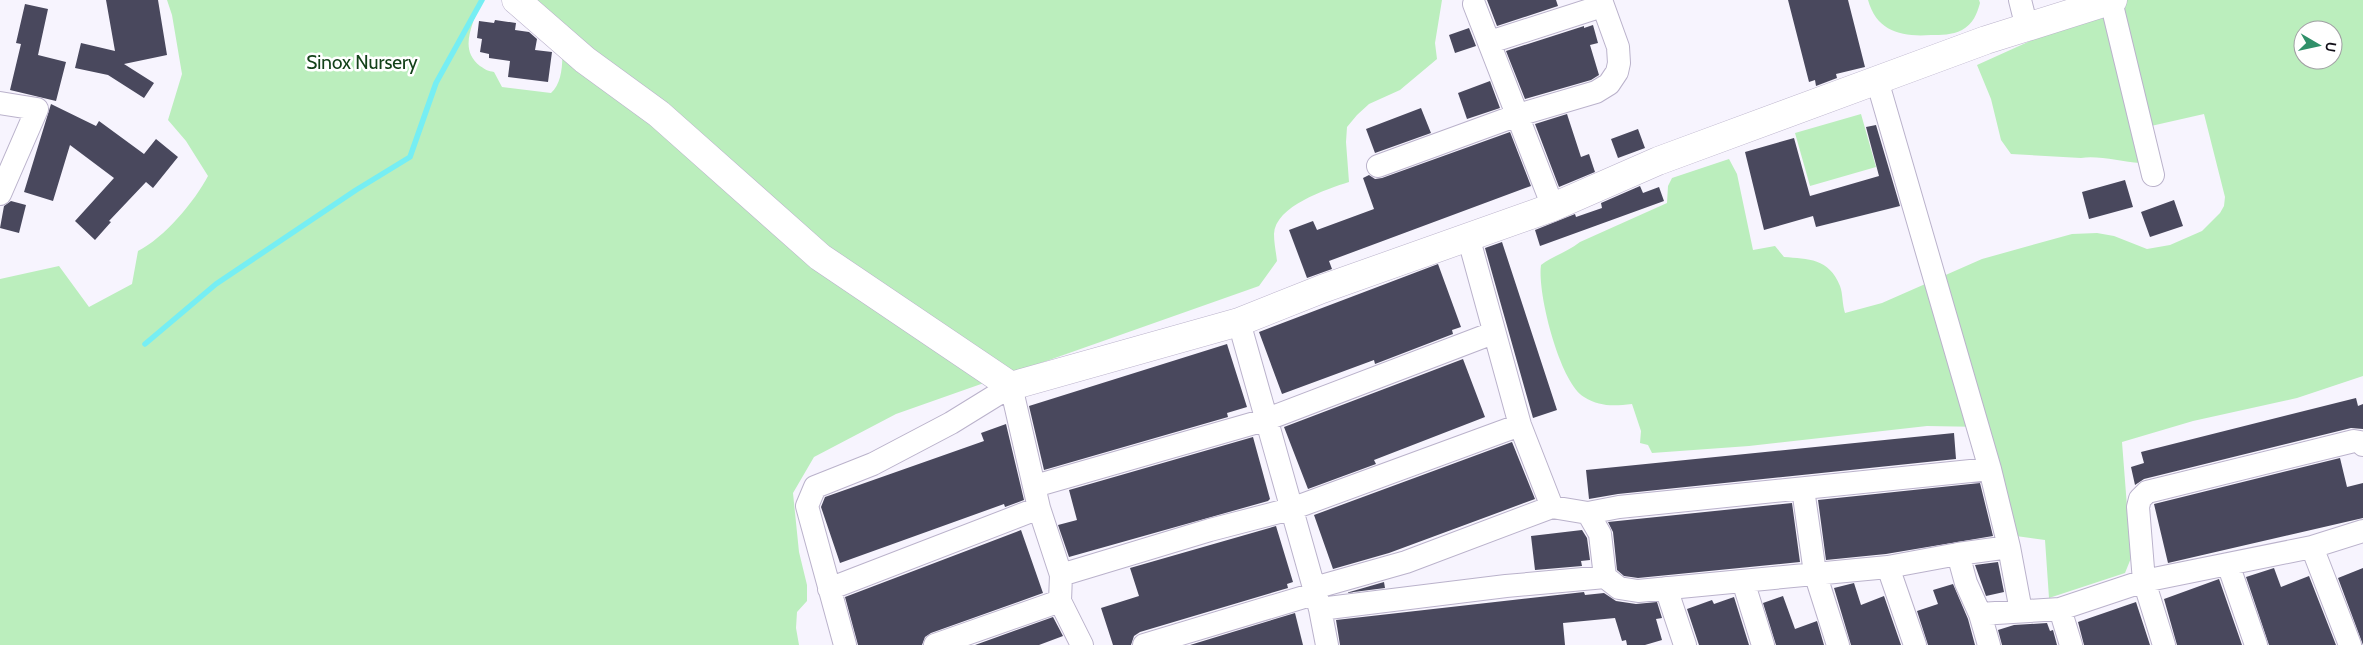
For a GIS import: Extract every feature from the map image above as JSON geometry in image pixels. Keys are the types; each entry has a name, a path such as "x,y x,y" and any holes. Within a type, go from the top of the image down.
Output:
{"street":[{"path":"2020,0 2027,28"},
{"path":"846,645 807,506 815,487 873,464 951,423 1011,386 1239,322 1553,206 1658,161 1877,80 1986,40 2112,0 2153,175"},
{"path":"1378,166 1518,115 1596,92 1609,84 1617,72 1619,63 1618,47 1601,3 1490,42"},
{"path":"519,4 585,60 659,114 820,257 1011,386 1039,508 1061,575 1060,601 1082,645"},
{"path":"1474,4 1553,206"},
{"path":"1877,80 1990,469 2009,547 2021,612"},
{"path":"0,103 37,109 0,194"},
{"path":"1468,236 1493,333 1508,375 1520,425 1552,507"},
{"path":"1239,322 1316,597 1327,645"},
{"path":"1035,486 1265,420 1493,333"},
{"path":"1061,575 1210,530 1291,509 1400,467 1520,425"},
{"path":"2164,645 2144,581 2138,507 2140,499 2147,492 2337,445 2360,442 2363,445"},
{"path":"1144,645 1316,597 1552,507 1588,513 1619,507 1990,469"},
{"path":"1803,488 1815,573 1838,645"},
{"path":"829,589 1039,508"},
{"path":"1588,513 1600,534 1605,577 1618,588 1638,591 1888,567 2009,547"},
{"path":"1980,614 2060,609 2144,581 2312,547 2363,531"},
{"path":"2312,547 2350,645"},
{"path":"1958,554 1966,583 1980,614 1989,645"},
{"path":"2228,564 2256,645"},
{"path":"1888,567 1915,645"},
{"path":"1316,597 1506,586 1605,577"},
{"path":"1743,581 1763,645"},
{"path":"1666,588 1685,645"},
{"path":"936,645 1060,601"},
{"path":"2060,609 2071,645"}],"green space":[{"name":"Sinox Nursery","path":"167,0 480,0 469,43 473,59 480,66 494,72 502,87 551,93 560,79 562,49 504,0 1442,0 1435,43 1437,59 1400,90 1369,104 1347,127 1346,142 1349,182 1304,200 1283,215 1277,224 1274,234 1277,261 1259,286 896,414 814,457 793,493 799,552 807,585 807,601 797,612 796,628 799,645 0,645 0,279 59,266 89,307 132,284 138,251 158,237 178,218 208,176 186,141 168,120 182,74 172,15"},
{"path":"1868,0 1979,0 1980,3 1974,18 1962,30 1946,34 1910,35 1884,26 1872,11"},
{"path":"2073,0 2363,0 2363,376 2297,398 2193,421 2122,442 2131,558 2125,573 2049,598 2045,540 2016,536 1984,427 1927,426 1749,446 1652,453 1648,445 1640,443 1641,431 1632,404 1613,405 1596,403 1584,397 1575,388 1559,356 1552,336 1543,295 1541,265 1580,242 1667,203 1668,186 1672,178 1729,159 1737,174 1753,250 1775,246 1784,257 1801,258 1824,265 1830,270 1840,286 1845,313 1882,303 1982,259 2072,234 2097,233 2114,236 2147,249 2170,245 2202,231 2220,213 2224,206 2225,197 2204,114 2151,126 2140,163 2095,157 2011,154 2001,140 1991,99 1977,65 2072,22"},
{"path":"1861,114 1876,167 1810,186 1795,133"}],"building":[{"path":"106,0 158,0 167,55 124,64 154,83 144,98 108,75 75,68 81,43 115,51"},
{"path":"1487,0 1556,0 1558,6 1497,26"},
{"path":"1788,0 1848,0 1865,67 1836,74 1837,78 1816,86 1815,80 1809,82"},
{"path":"25,4 48,9 38,55 66,62 56,101 10,90 21,44 16,43"},
{"path":"495,20 516,23 515,30 529,32 537,39 535,50 552,52 548,82 508,77 510,61 489,58 489,54 480,52 482,39 477,38 479,21 494,23"},
{"path":"1593,25 1598,43 1590,45 1599,75 1591,80 1525,99 1506,51 1584,26 1584,28"},
{"path":"1469,28 1476,46 1455,53 1449,35"},
{"path":"1490,81 1500,108 1467,119 1458,93"},
{"path":"51,104 96,126 99,121 144,154 156,139 178,157 153,188 146,182 109,221 111,222 95,240 75,221 114,178 70,145 53,201 24,192"},
{"path":"1421,108 1431,133 1375,153 1366,129"},
{"path":"1567,114 1581,157 1589,154 1595,172 1559,187 1535,124"},
{"path":"1876,125 1900,206 1816,227 1813,216 1764,230 1745,152 1794,138 1810,196 1879,176 1866,127"},
{"path":"1638,129 1645,148 1618,158 1611,139"},
{"path":"1510,132 1531,186 1329,261 1332,269 1307,278 1289,230 1313,221 1317,230 1374,209 1363,178 1369,175 1375,179 1382,178"},
{"path":"2125,180 2133,207 2089,219 2082,192"},
{"path":"1640,186 1643,193 1659,187 1664,201 1540,246 1535,230 1575,214 1576,217 1602,208 1601,203"},
{"path":"2174,200 2183,226 2150,237 2141,212"},
{"path":"11,201 26,205 19,233 0,228 4,206"},
{"path":"1502,242 1557,410 1533,418 1485,248"},
{"path":"1438,264 1461,327 1452,330 1453,334 1375,364 1374,360 1282,394 1259,332"},
{"path":"1227,344 1247,407 1227,413 1228,417 1044,470 1029,406"},
{"path":"1463,359 1485,417 1374,460 1376,464 1308,489 1284,427"},
{"path":"2356,398 2358,406 2363,404 2363,429 2351,428 2144,479 2135,485 2131,467 2144,463 2141,452"},
{"path":"1006,424 1024,500 1005,507 1004,504 840,563 821,507 825,497 984,441 981,433"},
{"path":"1954,433 1956,459 1618,494 1589,499 1586,470"},
{"path":"1253,437 1270,499 1268,501 1069,557 1058,525 1077,520 1069,490"},
{"path":"1512,442 1535,499 1389,553 1333,569 1314,515"},
{"path":"2340,458 2347,487 2363,483 2363,518 2168,563 2154,504"},
{"path":"1980,483 1993,536 1886,554 1826,560 1818,500"},
{"path":"1792,503 1800,562 1638,578 1624,576 1617,570 1613,532 1608,522"},
{"path":"1276,526 1293,582 1287,584 1288,588 1140,632 1134,636 1131,645 1113,645 1101,608 1139,596 1130,568"},
{"path":"1021,530 1043,593 931,633 925,637 922,645 858,645 845,597"},
{"path":"1582,530 1587,538 1590,560 1581,561 1582,566 1535,570 1531,536"},
{"path":"1998,562 2004,592 1986,596 1975,565"},
{"path":"2274,568 2281,587 2309,576 2336,645 2269,645 2246,577"},
{"path":"2363,568 2363,645 2338,578"},
{"path":"2219,579 2242,645 2177,645 2164,599"},
{"path":"1384,582 1385,588 1346,593"},
{"path":"1854,583 1861,605 1884,596 1901,645 1851,645 1834,588"},
{"path":"1953,584 1968,619 1975,645 1928,645 1917,611 1938,604 1933,590"},
{"path":"1584,592 1585,595 1604,593 1616,601 1636,604 1657,602 1662,618 1656,619 1662,640 1645,645 1627,645 1626,640 1622,641 1615,618 1563,623 1565,645 1340,645 1336,620"},
{"path":"1783,596 1795,629 1817,621 1824,645 1776,645 1763,603"},
{"path":"1734,597 1749,645 1699,645 1687,609 1712,600 1714,604"},
{"path":"2136,602 2150,645 2084,645 2078,622"},
{"path":"1295,613 1303,645 1190,645"},
{"path":"1053,617 1063,636 1039,645 975,645"},
{"path":"2047,623 2050,631 2053,630 2057,645 2002,645 1998,630 2014,625"}],"waterway":[{"path":"145,344 216,284 356,190 410,157 436,83 482,0"}]}
